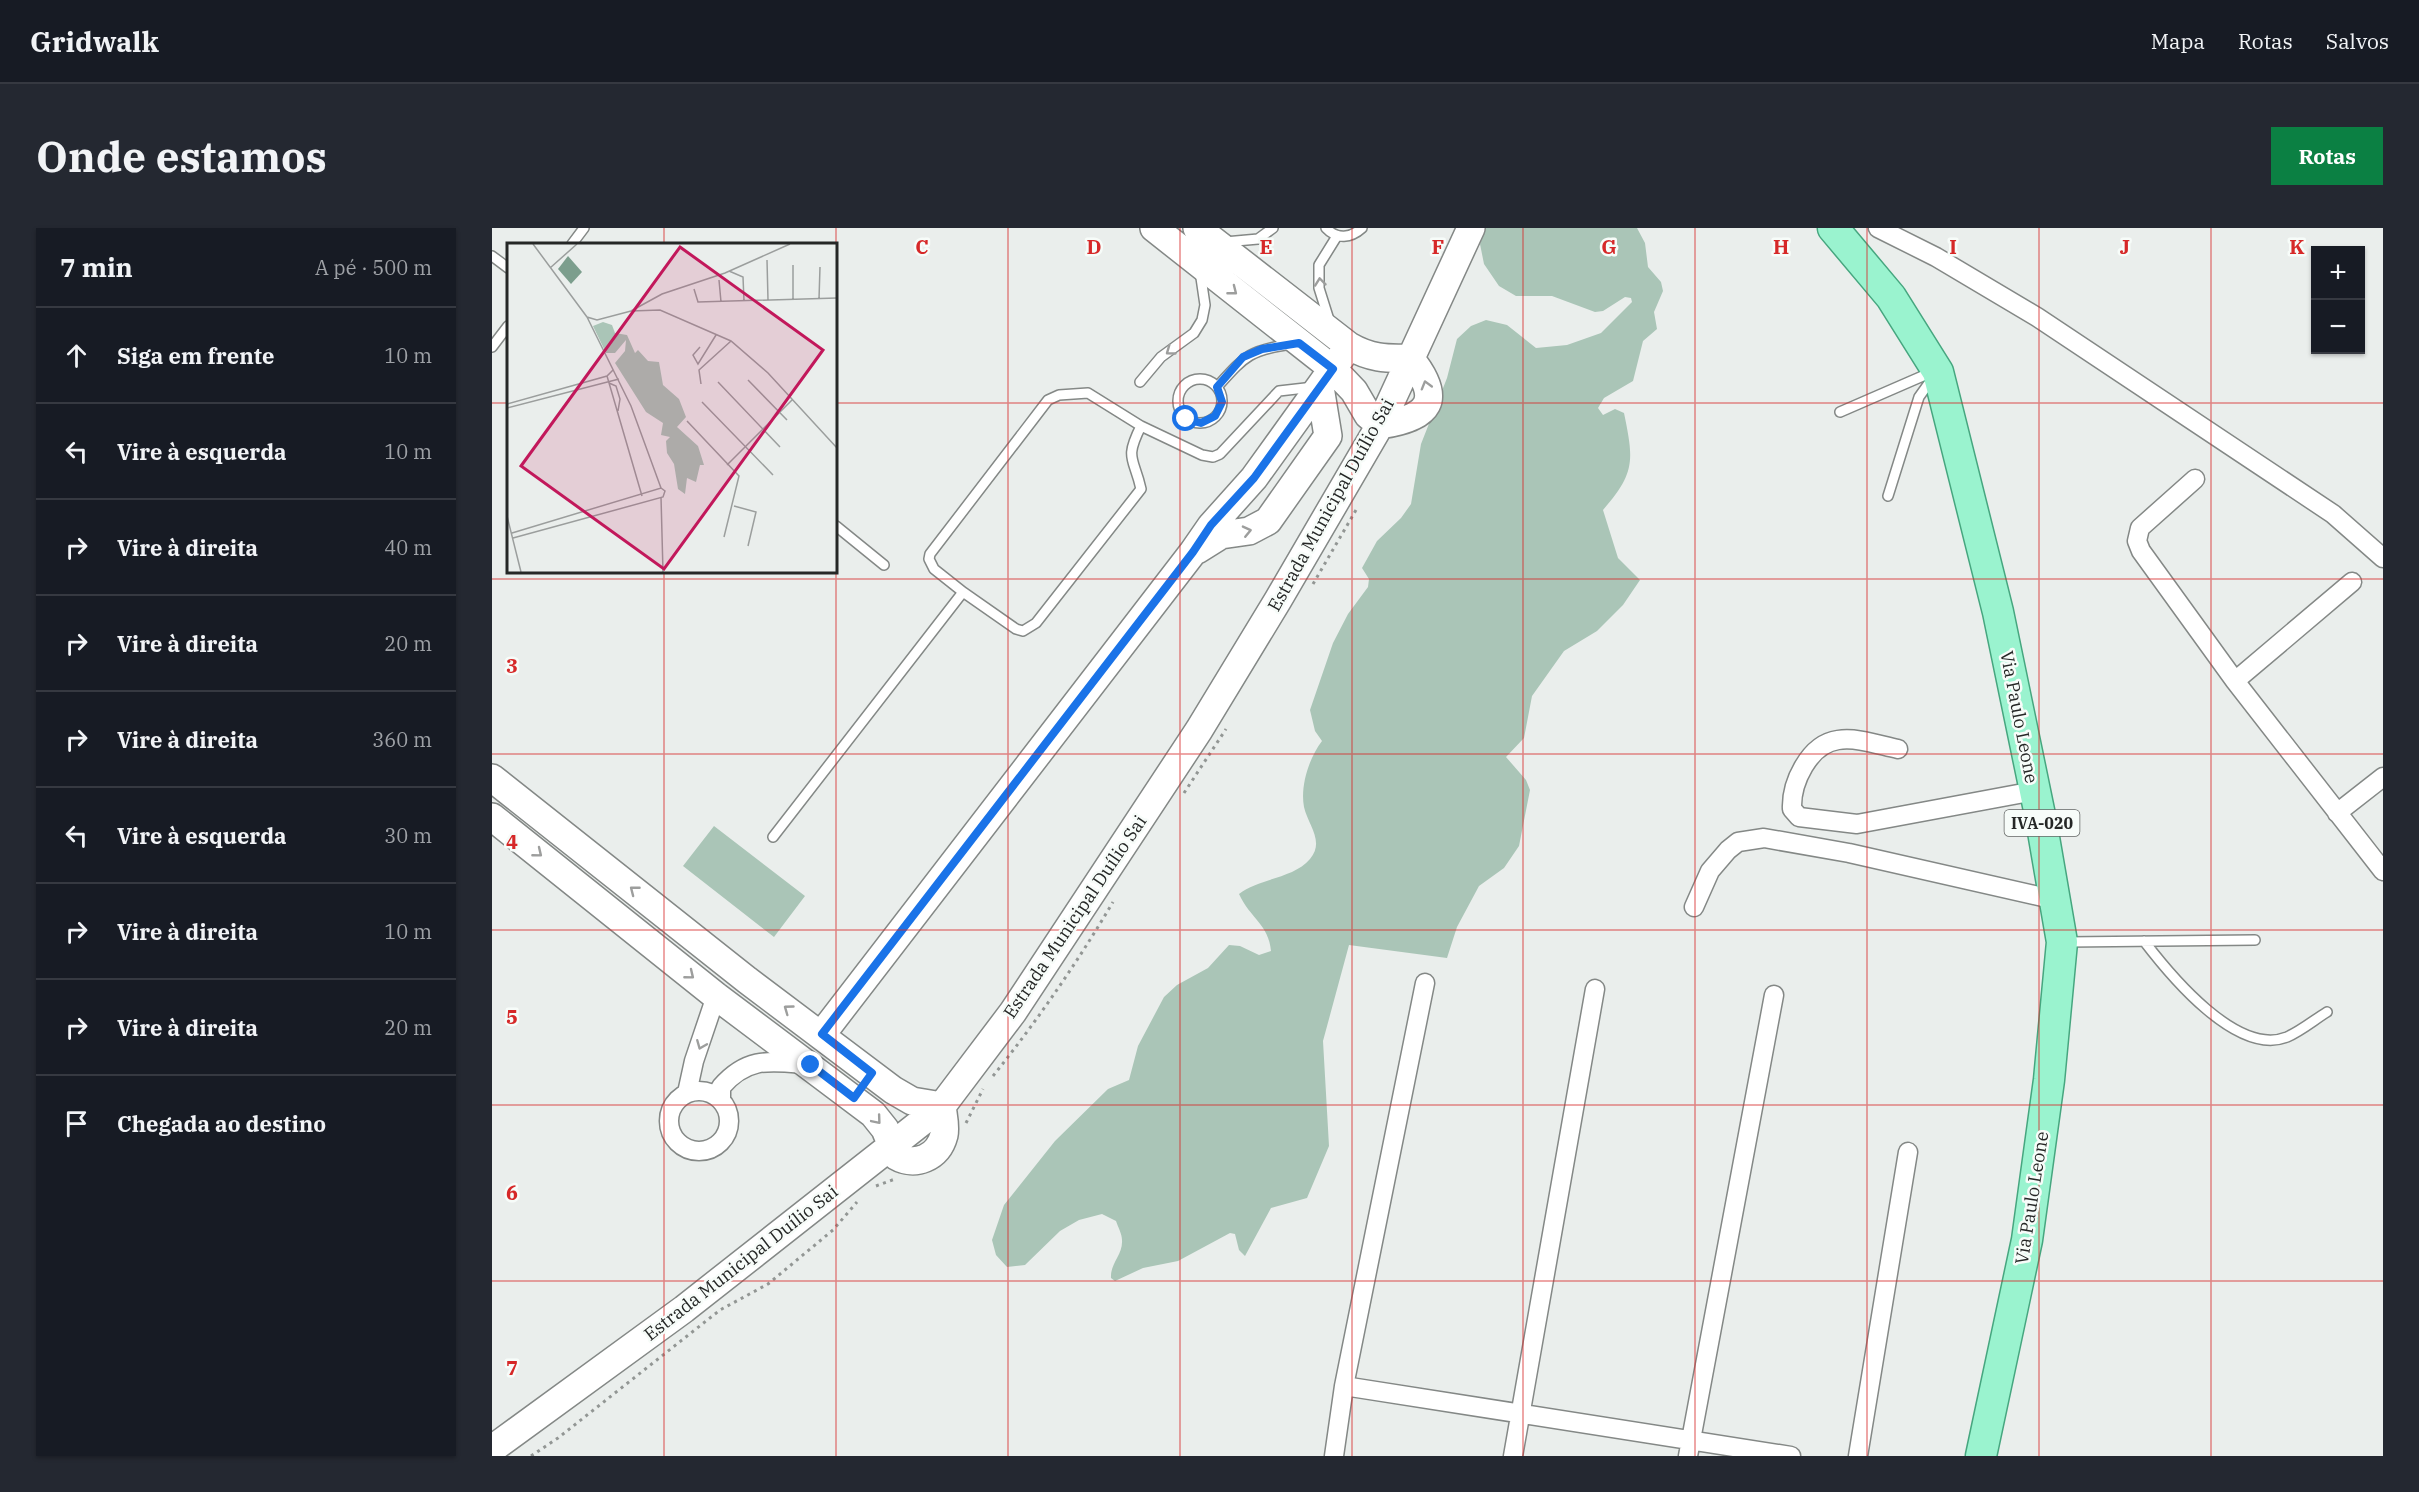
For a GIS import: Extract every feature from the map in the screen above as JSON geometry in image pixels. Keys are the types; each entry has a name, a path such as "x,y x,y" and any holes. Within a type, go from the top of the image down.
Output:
{"main road":[{"name":"Via Paulo Leone","path":"1833,228 1892,297 1938,371 1998,612 2056,900 2062,942 2049,1080 2027,1240 1981,1456"}],"street":[{"path":"1154,228 1204,246 1366,356 1383,359 1410,358"},
{"path":"1410,358 1470,228"},
{"path":"1878,228 1936,257 2037,317 2333,514 2383,558"},
{"path":"1204,246 1299,343 1327,378 1354,391 1368,415 1380,425 1406,421 1425,408 1429,397 1428,386 1410,358"},
{"path":"822,1034 1193,552 1211,525 1254,478 1327,378 1341,339"},
{"path":"1193,552 1221,535 1260,527 1277,510 1328,436 1327,378"},
{"path":"1296,418 1326,414"},
{"name":"Estrada Municipal Duílio Sai","path":"492,1449 675,1316 942,1106 1013,1012 1199,730 1380,425"},
{"path":"1254,478 1251,493 1255,504 1258,507 1277,510"},
{"path":"2195,478 2140,528 2138,547 2235,681 2383,871"},
{"path":"2235,681 2352,582"},
{"path":"1898,749 1850,739 1825,744 1809,759 1796,779 1792,809 1799,817 1857,824 2034,791"},
{"path":"2337,813 2383,777"},
{"path":"492,778 747,980 872,1073 912,1101 942,1106"},
{"path":"492,816 716,996 854,1098 879,1121 885,1129 891,1147"},
{"path":"1694,907 1710,871 1728,850 1738,842 1764,838 1849,853 2056,900"},
{"path":"687,1093 694,1061 716,996 733,984 747,980"},
{"path":"1334,1456 1344,1386 1425,983"},
{"path":"1513,1456 1595,989"},
{"path":"1690,1448 1774,995"},
{"path":"722,1100 711,1093 699,1090 687,1093 674,1104 669,1116 670,1128 675,1139 684,1148 696,1151 708,1150 719,1144 727,1135 730,1123 728,1111 722,1100 721,1087 734,1071 765,1062 811,1065"},
{"path":"854,1098 872,1073"},
{"path":"1858,1456 1908,1152"},
{"path":"1344,1386 1520,1414 1690,1448 1791,1456"}],"lane":[{"path":"573,243 584,228"},
{"path":"1140,382 1161,357 1194,333 1202,320 1205,305 1204,246 1258,239 1273,228"},
{"path":"1326,228 1337,236 1347,237 1362,228"},
{"path":"1337,236 1319,266 1318,280 1341,339"},
{"path":"492,256 507,267"},
{"path":"492,347 507,327"},
{"path":"1217,387 1243,357 1262,349 1299,343"},
{"path":"1840,412 1938,371"},
{"path":"1888,496 1919,397 1928,381 1938,371"},
{"path":"1141,426 1132,444 1130,456 1141,489 1036,623 1023,631 1016,629 963,592 934,568 929,559 930,554 1048,400 1059,395 1088,393 1141,426 1202,455 1213,457 1220,454 1279,391 1327,378"},
{"path":"1203,379 1217,387 1222,402 1220,410 1209,421 1194,422 1181,413 1177,398 1186,383 1203,379"},
{"path":"837,527 884,565"},
{"path":"773,837 963,592"},
{"path":"2062,942 2255,940"},
{"path":"2144,941 2176,983 2214,1015 2241,1032 2266,1039 2286,1037 2327,1012"}],"green space":[{"path":"1486,228 1637,228 1645,243 1648,267 1661,282 1663,291 1654,312 1657,329 1643,341 1633,381 1604,398 1598,408 1603,415 1615,409 1624,413 1629,443 1629,466 1621,486 1603,510 1618,558 1640,580 1623,605 1597,631 1564,651 1532,696 1524,738 1506,757 1526,780 1530,790 1519,846 1504,868 1479,886 1457,927 1447,958 1349,945 1323,1041 1329,1146 1307,1198 1271,1208 1245,1256 1239,1250 1235,1234 1230,1233 1178,1261 1143,1268 1115,1281 1111,1278 1111,1273 1121,1250 1122,1238 1116,1221 1102,1214 1079,1220 1060,1231 1025,1265 1007,1267 996,1255 992,1240 1004,1205 1055,1141 1108,1089 1129,1080 1138,1046 1164,997 1177,985 1208,968 1229,945 1240,946 1259,955 1271,951 1267,934 1239,894 1256,885 1295,871 1310,859 1314,852 1316,839 1304,807 1303,790 1310,764 1322,741 1315,731 1310,710 1333,643 1348,614 1368,587 1369,579 1362,568 1377,541 1401,518 1411,504 1421,444 1447,378 1457,339 1471,326 1486,320 1507,325 1536,348 1567,345 1601,333 1632,302 1631,298 1625,297 1603,311 1595,312 1552,296 1516,296 1499,286 1484,264 1480,244"},
{"path":"714,826 805,896 774,937 683,866"}],"route":[{"path":"811,1065 854,1098 872,1073 822,1034 1031,764 1193,552 1211,525 1254,478 1333,369 1299,343 1262,349 1243,357 1217,387 1222,402 1215,416 1201,423 1186,419"}]}
